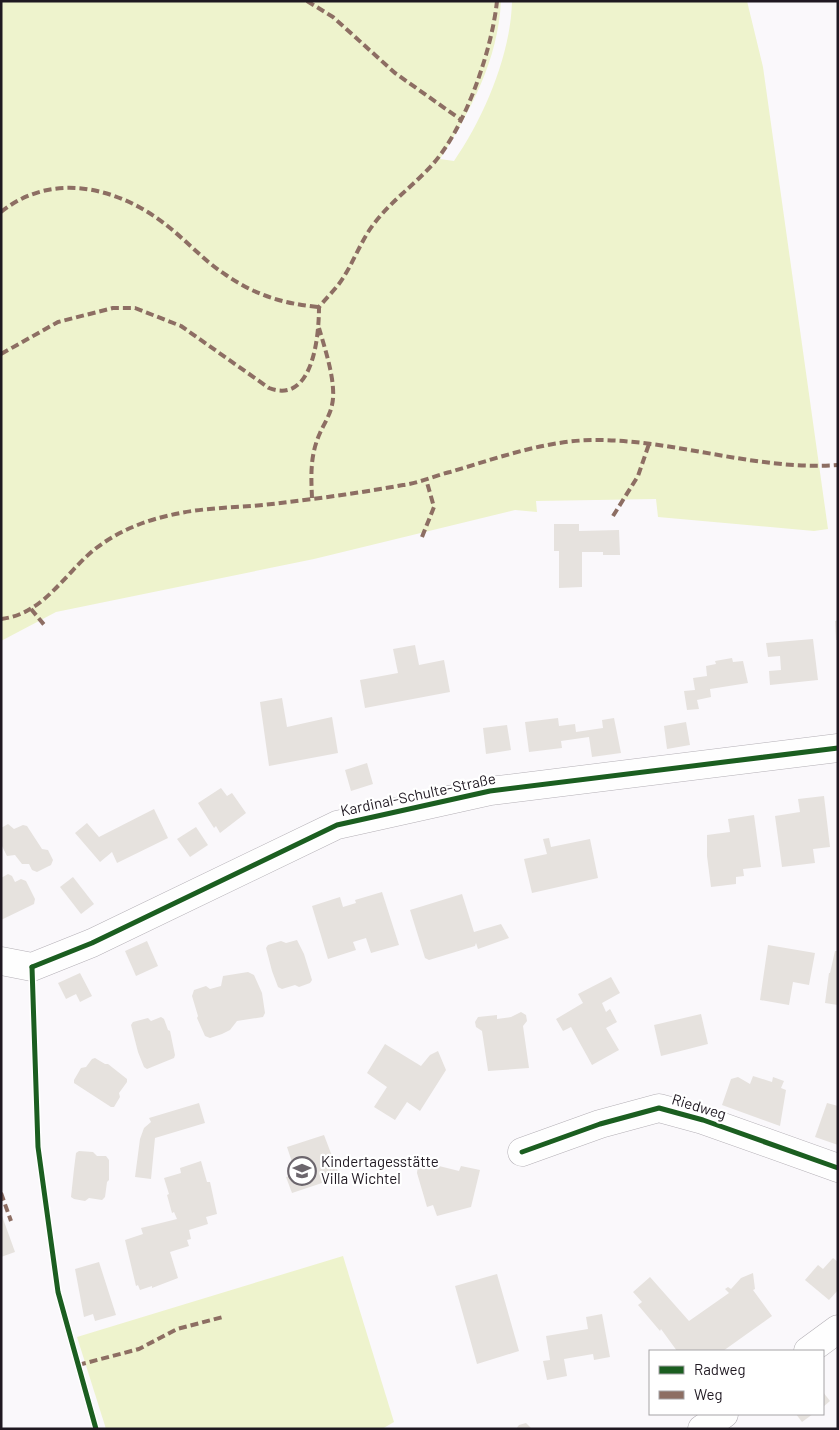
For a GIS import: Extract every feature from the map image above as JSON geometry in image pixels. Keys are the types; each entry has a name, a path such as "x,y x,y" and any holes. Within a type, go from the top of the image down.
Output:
{"street":[{"name":"Kardinal-Schulte-Straße","path":"1,961 32,967 92,943 337,825 490,791 838,748"},
{"name":"Riedweg","path":"522,1152 600,1124 659,1108 703,1120 838,1168"},
{"path":"809,1350 838,1328"},
{"path":"702,1429 723,1415"}],"green space":[{"path":"1,1 501,1 495,44 489,64 472,103 440,159 454,161 476,125 494,85 507,42 512,1 747,1 763,67 828,529 814,531 658,517 656,499 536,501 537,512 515,510 314,559 56,612 1,641"},
{"path":"343,1256 394,1422 382,1429 106,1429 77,1337"}],"building":[{"path":"554,524 579,524 579,531 619,530 620,555 603,555 603,552 582,552 582,587 559,588 559,551 554,551"},
{"path":"838,620 838,640 836,640 835,621"},
{"path":"813,639 818,680 770,685 769,671 781,670 780,656 768,657 766,643"},
{"path":"415,645 419,665 444,660 450,692 365,708 360,680 398,673 393,649"},
{"path":"732,658 733,662 743,661 748,683 710,689 711,697 697,700 699,709 687,710 684,691 695,690 693,678 707,676 706,666 716,664 715,661"},
{"path":"282,698 287,727 332,717 338,753 269,766 260,702"},
{"path":"558,718 559,726 575,724 576,732 603,728 602,720 614,718 621,753 592,757 589,737 561,741 562,748 529,752 525,722"},
{"path":"686,722 690,745 667,749 664,726"},
{"path":"507,725 511,750 486,754 483,728"},
{"path":"367,763 373,784 351,791 345,770"},
{"path":"221,788 227,796 232,793 246,813 220,833 216,826 214,828 198,803"},
{"path":"824,796 830,847 813,849 815,863 782,867 775,816 800,812 798,799"},
{"path":"154,809 168,838 117,863 112,852 100,862 75,833 87,823 99,837"},
{"path":"754,815 761,867 743,869 744,876 736,877 736,884 711,887 707,856 707,835 730,832 728,819"},
{"path":"8,824 14,829 23,825 27,826 42,849 48,850 53,860 51,865 37,872 32,870 29,864 22,864 15,855 7,856 1,844 1,828"},
{"path":"196,827 208,845 190,857 177,839"},
{"path":"549,838 551,847 590,839 598,878 532,893 524,859 547,854 543,839"},
{"path":"8,874 12,876 15,882 21,879 26,881 35,899 34,904 1,920 1,878"},
{"path":"73,877 94,904 81,914 60,887"},
{"path":"382,892 399,945 371,953 366,938 353,942 356,950 328,959 312,906 340,897 343,907 356,903 355,900"},
{"path":"462,894 474,932 501,924 509,938 478,949 476,943 475,946 429,960 425,958 410,910"},
{"path":"297,940 304,954 312,980 310,983 299,987 295,985 282,989 278,987 266,948 268,945 281,941 286,943"},
{"path":"147,941 158,966 136,976 125,951"},
{"path":"768,945 815,953 809,985 793,982 789,1005 760,1000"},
{"path":"835,951 838,951 838,1005 825,1003 829,973"},
{"path":"248,972 254,975 262,993 265,1013 263,1017 237,1021 230,1030 222,1034 210,1038 205,1036 197,1018 192,996 194,990 206,986 210,989 221,986 223,976"},
{"path":"80,973 92,996 80,1002 76,994 66,999 58,983"},
{"path":"611,977 620,993 602,1003 606,1012 610,1009 617,1022 606,1028 619,1050 592,1065 571,1027 563,1031 556,1019 583,1003 578,994"},
{"path":"521,1012 526,1015 527,1021 523,1026 529,1068 488,1071 482,1031 476,1027 475,1022 478,1017 497,1015 497,1019 511,1017"},
{"path":"701,1014 708,1044 661,1056 654,1025"},
{"path":"161,1017 170,1031 175,1055 174,1058 147,1069 144,1067 138,1052 131,1025 133,1022 148,1018 151,1021"},
{"path":"385,1044 421,1066 430,1055 438,1051 446,1070 420,1111 407,1102 395,1120 374,1107 387,1087 367,1073"},
{"path":"95,1058 108,1064 127,1079 114,1107 111,1107 74,1083 81,1068 86,1067"},
{"path":"753,1076 772,1082 773,1077 784,1081 781,1088 786,1090 780,1126 722,1105 731,1079 738,1077 750,1084"},
{"path":"199,1103 205,1123 155,1138 151,1179 135,1177 140,1139 144,1128 151,1122 149,1118"},
{"path":"827,1103 838,1106 838,1145 815,1137"},
{"path":"324,1135 340,1177 292,1193 286,1177 296,1174 287,1147"},
{"path":"79,1151 93,1152 97,1156 106,1156 109,1160 109,1180 105,1197 102,1200 89,1198 85,1201 71,1197 76,1153"},
{"path":"419,1156 440,1161 439,1166 459,1171 461,1166 480,1170 471,1207 437,1216 433,1205 427,1207 417,1173"},
{"path":"201,1161 207,1182 210,1182 217,1214 206,1217 208,1224 189,1230 191,1239 187,1240 189,1246 170,1252 178,1278 152,1288 152,1286 140,1290 138,1285 136,1286 125,1240 143,1234 141,1228 177,1219 174,1212 172,1213 164,1178 181,1173 180,1168"},
{"path":"1,1213 15,1252 1,1257"},
{"path":"833,1258 838,1262 838,1290 829,1300 805,1280 818,1265 823,1269"},
{"path":"99,1262 116,1315 95,1321 93,1314 84,1317 75,1269"},
{"path":"753,1273 755,1289 753,1290 772,1316 724,1350 676,1350 661,1329 660,1331 638,1305 642,1302 633,1292 650,1277 689,1321 729,1293 725,1289 728,1287 731,1289 741,1278"},
{"path":"497,1274 519,1351 477,1364 455,1286"},
{"path":"602,1314 610,1357 594,1360 593,1354 564,1359 567,1376 547,1380 543,1361 550,1360 546,1336 588,1329 586,1317"},
{"path":"824,1393 830,1401 824,1406"},
{"path":"797,1415 812,1415 802,1422"},
{"path":"526,1423 532,1429 516,1429 519,1425"}],"marked path":[{"path":"307,1 333,17 395,73 460,119"},
{"path":"1,354 58,322 113,308 135,308 181,326 269,388 284,391 295,387 304,377 315,350 319,307 341,282 373,225 432,165 444,150 466,110 483,65 497,1"},
{"path":"1,212 21,199 41,191 63,188 105,193 146,211 173,230 218,269 248,288 282,301 319,307"},
{"path":"312,498 311,473 314,449 330,412 333,397 330,366 319,328"},
{"path":"1,619 16,616 29,609 41,601 103,543 121,532 150,520 196,510 288,502 409,484 540,446 577,441 626,441 777,464 838,465"},
{"path":"613,516 638,476 649,444"},
{"path":"422,537 434,507 426,479"},
{"path":"31,609 46,627"},
{"path":"1,1193 11,1221"},
{"path":"78,1365 139,1349 177,1329 223,1317"}],"cycle path":[{"path":"32,967 92,943 337,825 490,791 838,748"},
{"path":"32,967 38,1147 58,1292 96,1429"},
{"path":"522,1152 600,1124 659,1108 703,1120 838,1168"}],"place":[{"name":"Kindertagesstätte Villa Wichtel","path":"302,1171"}]}
